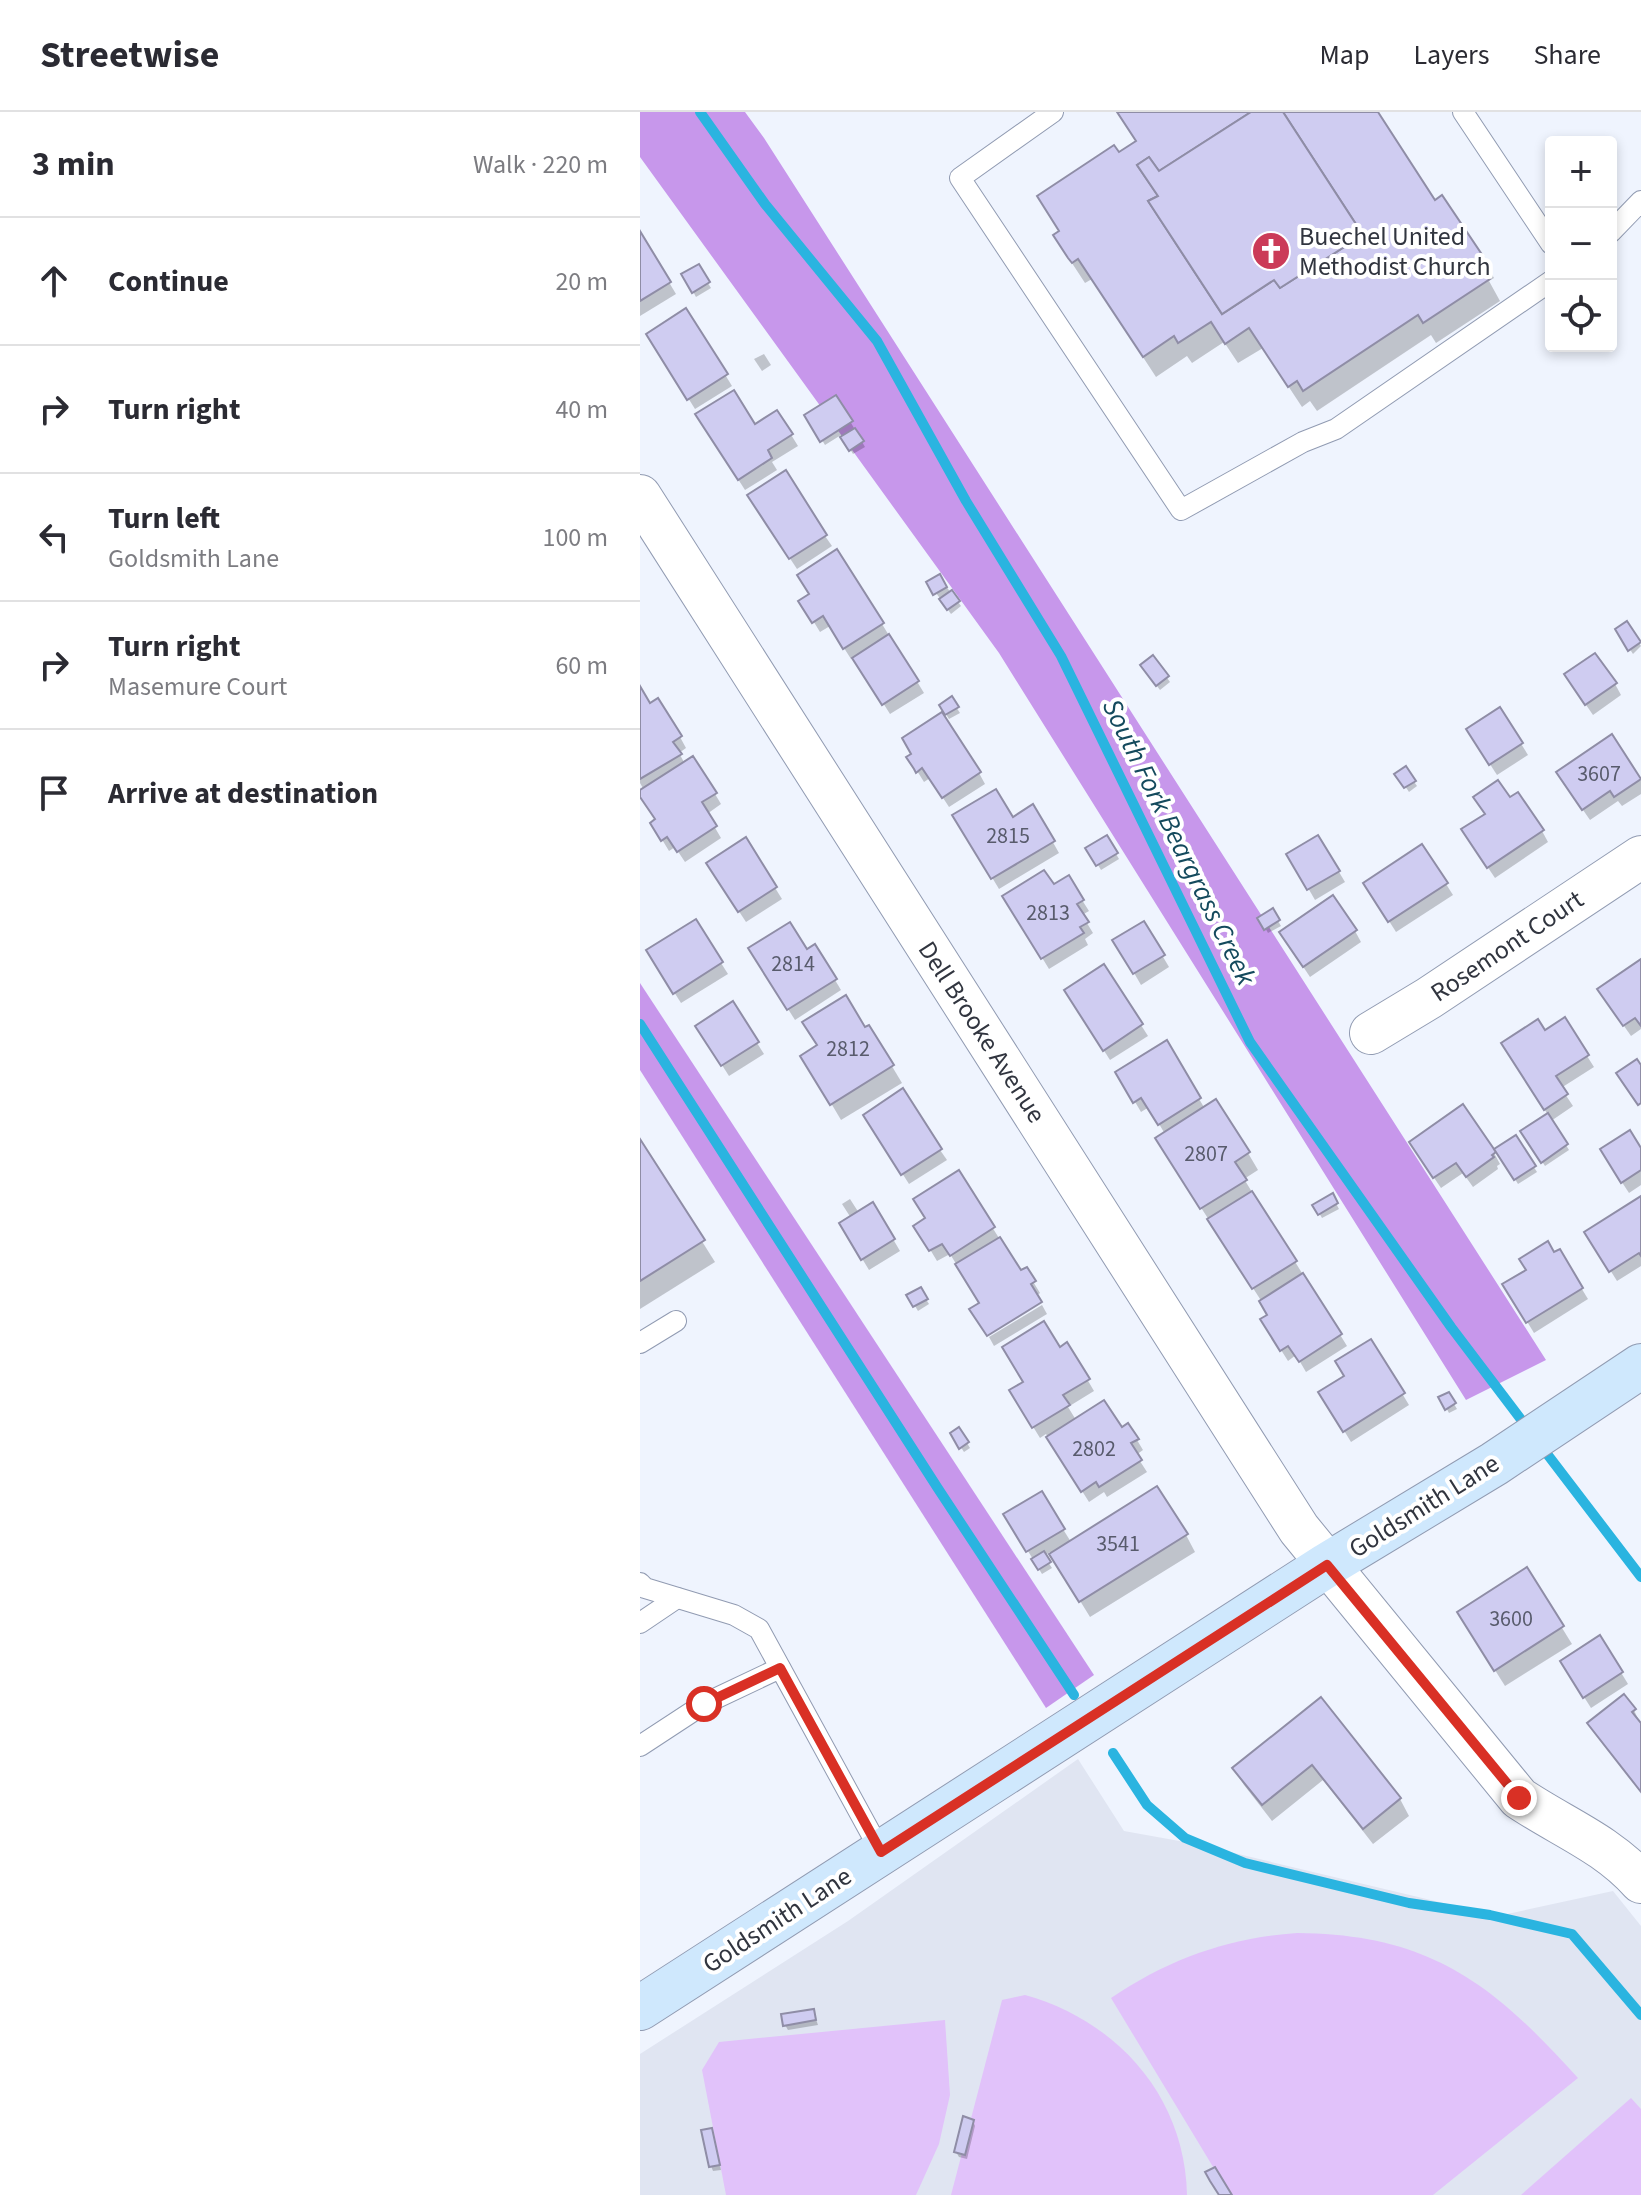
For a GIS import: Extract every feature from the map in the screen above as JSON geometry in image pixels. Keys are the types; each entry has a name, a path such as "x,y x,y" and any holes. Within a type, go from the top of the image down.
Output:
{"street":[{"name":"Dell Brooke Avenue","path":"640,496 1299,1529 1519,1798 1552,1820 1590,1838 1622,1861 1641,1882"},
{"name":"Rosemont Court","path":"1371,1033 1641,857"},
{"name":"Goldsmith Lane","path":"640,2008 1327,1565 1494,1464 1641,1366"}],"lane":[{"path":"1053,112 960,178 1181,510 1303,442 1336,429 1545,285"},
{"path":"1463,112 1545,235"},
{"path":"1617,226 1641,201"},
{"path":"640,1343 676,1321"},
{"path":"640,1583 645,1588 734,1615 759,1629 881,1852"},
{"path":"640,1623 677,1598"},
{"path":"640,1746 704,1704 780,1668"}],"shaded area":[{"path":"640,112 745,112 764,138 1546,1360 1466,1400 999,653 640,157"},
{"path":"640,983 1094,1675 1046,1708 640,1070"},
{"path":"1078,1759 1124,1831 1196,1844 1498,1916 1613,1891 1641,1926 1641,2195 640,2195 640,2054 848,1921"},
{"path":"1297,1933 1385,1943 1422,1955 1456,1971 1517,2016 1578,2078 1433,2195 1230,2195 1111,1998 1155,1972 1200,1953 1247,1940"},
{"path":"1025,1995 1059,2007 1089,2023 1117,2044 1140,2068 1174,2126 1183,2159 1187,2195 951,2195 1002,2000"},
{"path":"945,2020 950,2095 939,2144 916,2195 726,2195 702,2070 719,2042"},
{"path":"1631,2098 1641,2109 1641,2195 1521,2195"}],"building":[{"name":"Buechel United Methodist Church","path":"1117,112 1251,112 1159,171 1149,157 1137,165 1158,196 1148,201 1222,314 1274,280 1280,288 1363,235 1283,112 1378,112 1435,200 1442,195 1483,256 1477,260 1490,279 1423,323 1418,315 1303,391 1297,381 1288,387 1249,328 1225,344 1211,322 1178,343 1174,336 1143,357 1078,259 1072,263 1068,258 1053,235 1059,231 1037,196 1114,145 1119,152 1136,141"},
{"path":"1251,112 1283,112 1363,235 1280,288 1274,280 1222,314 1148,201 1158,196 1137,165 1149,157 1159,171"},
{"path":"640,231 671,282 640,301"},
{"path":"699,264 710,282 692,293 681,274"},
{"path":"686,308 728,374 687,400 646,334"},
{"path":"734,390 755,424 777,410 793,434 768,450 772,458 738,480 695,414"},
{"path":"836,395 853,421 820,442 804,415"},
{"path":"855,428 864,441 849,451 840,437"},
{"path":"786,470 827,535 789,559 747,495"},
{"path":"837,549 884,623 843,649 823,616 812,623 798,601 809,594 797,575"},
{"path":"940,574 947,587 933,595 926,582"},
{"path":"952,590 960,601 947,610 939,599"},
{"path":"1627,621 1641,642 1628,651 1615,629"},
{"path":"889,634 919,681 882,705 852,658"},
{"path":"1595,653 1617,683 1585,705 1564,674"},
{"path":"1153,655 1169,676 1156,686 1140,665"},
{"path":"640,686 650,703 658,698 682,736 673,742 682,754 640,779"},
{"path":"952,696 959,707 945,715 939,705"},
{"path":"1500,707 1523,743 1489,765 1466,729"},
{"path":"942,712 981,772 942,798 922,768 916,773 906,757 911,754 902,738"},
{"path":"1612,734 1641,779 1614,797 1610,791 1582,810 1556,772"},
{"path":"693,756 717,793 702,802 717,826 677,852 667,837 661,841 650,823 655,819 640,797 640,790"},
{"path":"1406,766 1416,781 1404,788 1394,774"},
{"path":"1498,780 1510,797 1518,792 1544,830 1487,868 1461,829 1485,814 1473,797"},
{"path":"996,789 1013,817 1033,804 1055,841 991,879 952,815"},
{"path":"1107,835 1118,853 1096,866 1085,848"},
{"path":"1318,835 1340,871 1307,890 1286,854"},
{"path":"746,837 777,887 738,912 706,863"},
{"path":"1422,844 1448,883 1388,922 1363,883"},
{"path":"1044,870 1054,884 1069,875 1084,900 1077,904 1089,922 1080,927 1084,933 1041,959 1002,896"},
{"path":"1333,895 1357,930 1303,967 1279,932"},
{"path":"1273,908 1280,920 1264,930 1257,918"},
{"path":"696,919 723,962 673,994 646,950"},
{"path":"1144,921 1165,955 1133,974 1112,940"},
{"path":"790,922 807,949 815,944 837,979 787,1010 748,948"},
{"path":"1641,959 1641,1026 1635,1018 1623,1026 1597,989"},
{"path":"1104,964 1143,1024 1103,1051 1064,990"},
{"path":"846,995 865,1027 869,1025 894,1065 830,1105 800,1056 817,1045 802,1022"},
{"path":"733,1001 759,1042 721,1066 695,1026"},
{"path":"1565,1017 1589,1055 1556,1076 1568,1094 1544,1110 1501,1043 1538,1019 1545,1030"},
{"path":"1167,1040 1201,1098 1158,1125 1141,1098 1133,1103 1115,1072"},
{"path":"1637,1059 1641,1065 1641,1103 1638,1105 1616,1073"},
{"path":"903,1088 942,1149 901,1175 863,1115"},
{"path":"1216,1099 1250,1152 1235,1162 1247,1180 1200,1209 1155,1138"},
{"path":"1463,1104 1496,1152 1492,1155 1494,1157 1466,1177 1456,1163 1433,1178 1409,1142"},
{"path":"1548,1113 1568,1144 1541,1163 1520,1131"},
{"path":"1630,1130 1641,1148 1641,1170 1621,1183 1600,1149"},
{"path":"1516,1135 1536,1166 1514,1180 1494,1149"},
{"path":"640,1139 705,1240 640,1281"},
{"path":"959,1170 995,1227 950,1256 942,1244 929,1251 913,1226 925,1218 913,1199"},
{"path":"1252,1191 1297,1261 1252,1289 1207,1219"},
{"path":"1333,1193 1338,1203 1318,1215 1312,1205"},
{"path":"1641,1196 1641,1256 1639,1253 1609,1272 1584,1232"},
{"path":"873,1202 895,1239 861,1260 839,1223"},
{"path":"1000,1237 1021,1270 1027,1267 1036,1281 1031,1284 1042,1302 987,1336 969,1309 979,1303 955,1264"},
{"path":"1548,1241 1554,1252 1560,1249 1583,1288 1526,1323 1502,1284 1526,1270 1519,1259"},
{"path":"1303,1273 1342,1334 1299,1362 1288,1346 1280,1351 1260,1319 1267,1315 1259,1301"},
{"path":"921,1287 928,1299 913,1307 906,1295"},
{"path":"1044,1321 1060,1347 1067,1342 1090,1379 1063,1395 1070,1405 1032,1428 1009,1390 1023,1382 1002,1347"},
{"path":"1371,1339 1405,1393 1343,1432 1318,1392 1344,1376 1335,1361"},
{"path":"1449,1392 1456,1403 1445,1410 1438,1397"},
{"path":"1104,1400 1122,1427 1128,1423 1139,1439 1131,1443 1142,1460 1099,1487 1096,1482 1081,1492 1046,1437"},
{"path":"959,1427 969,1442 959,1449 950,1433"},
{"path":"1157,1486 1188,1534 1079,1602 1049,1554"},
{"path":"1042,1491 1065,1529 1026,1552 1003,1514"},
{"path":"1044,1551 1051,1562 1038,1570 1031,1559"},
{"path":"1527,1567 1564,1626 1494,1671 1457,1612"},
{"path":"1600,1635 1623,1672 1583,1698 1560,1661"},
{"path":"1624,1694 1636,1709 1632,1712 1641,1723 1641,1792 1587,1723"},
{"path":"1321,1697 1401,1798 1363,1829 1312,1765 1262,1805 1232,1768"},
{"path":"814,2009 816,2020 783,2026 781,2014"},
{"path":"963,2116 974,2120 965,2155 954,2152"},
{"path":"712,2128 720,2165 709,2167 701,2130"},
{"path":"1215,2167 1232,2195 1219,2195 1210,2181 1205,2172"}],"waterway":[{"name":"South Fork Beargrass Creek","path":"700,112 765,204 877,341 966,501 1061,656 1250,1042 1451,1327 1529,1430"},
{"path":"640,1024 1074,1695"},
{"name":"South Fork Beargrass Creek","path":"1541,1446 1641,1577"},
{"path":"1113,1753 1147,1805 1185,1838 1245,1863 1409,1903 1490,1915 1572,1934 1641,2015"}],"place":[{"name":"Buechel United Methodist Church","path":"1271,251"}],"route":[{"path":"704,1704 780,1668 881,1852 1327,1565 1519,1798"}]}
